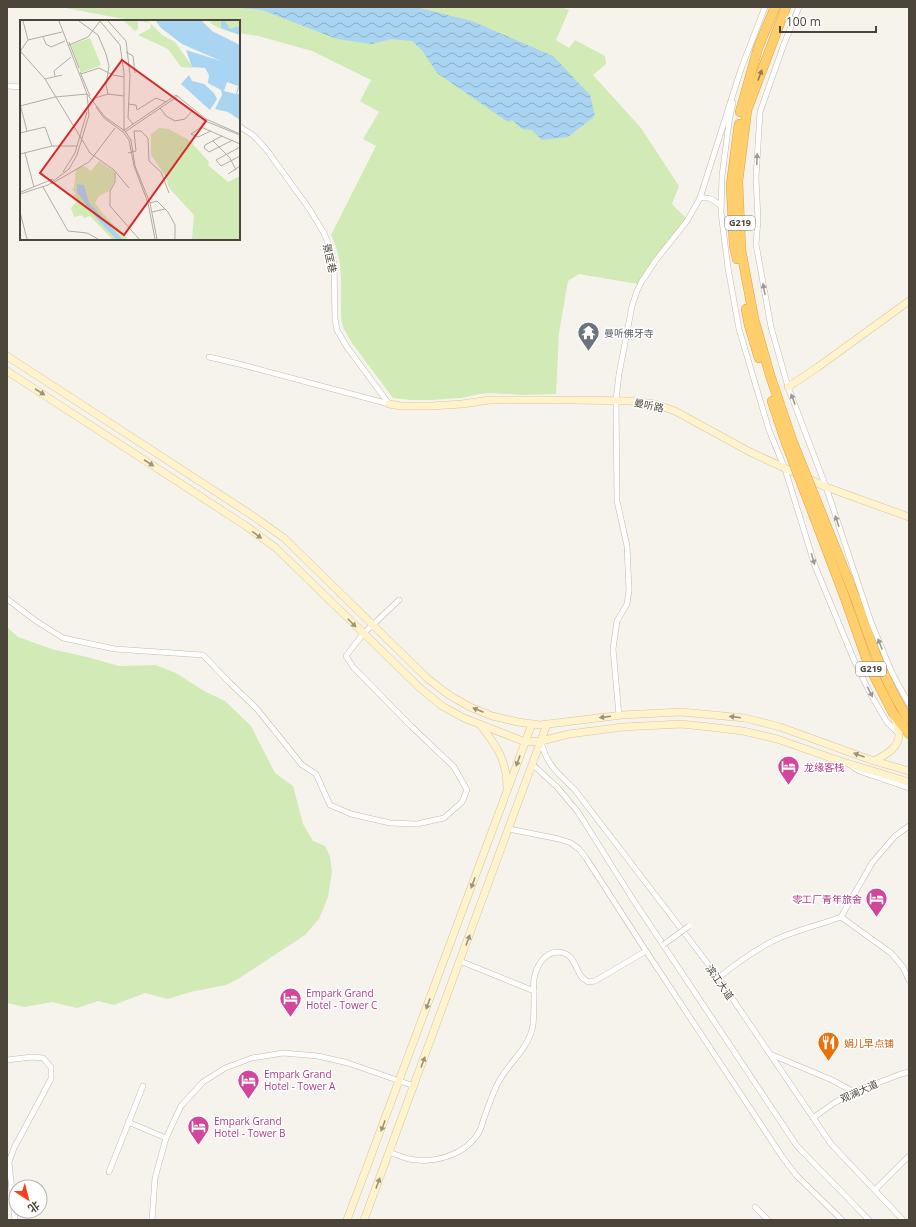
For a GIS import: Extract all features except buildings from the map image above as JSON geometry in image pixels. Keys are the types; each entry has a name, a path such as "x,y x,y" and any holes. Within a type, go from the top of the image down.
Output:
{"highway":[{"name":"G219","path":"775,7 758,48 740,111 731,185 734,245 749,325 788,440 850,598 895,698 909,720"},
{"name":"G219","path":"786,7 747,110 738,182 741,250 754,319 788,440"},
{"name":"G219","path":"850,598 869,666 893,713 909,734"}],"street":[{"path":"619,715 613,649 617,621 627,604 629,590 627,546 617,501 616,400 619,374 632,306 637,291 648,271 687,221 700,198 741,69 766,7"},
{"path":"799,7 760,112 756,178 758,220 756,244 771,327 788,387 826,487 871,622 892,673 909,704"},
{"path":"741,69 751,73"},
{"path":"741,69 729,122 722,176 721,206 728,268 739,329 769,430 785,469 815,566 854,660 871,695 887,722 899,734"},
{"path":"7,86 20,87"},
{"name":"景匡巷","path":"240,127 254,136 266,149 324,233 334,264 335,318 337,330 347,347 389,404"},
{"path":"700,198 708,197 715,200 721,206"},
{"path":"788,387 909,301"},
{"path":"7,356 253,516 284,538 428,679 449,695 470,707 492,716 540,725 619,715 681,712 745,718 780,727 874,761 909,771"},
{"path":"209,357 389,404"},
{"path":"7,371 246,526 276,548 420,688 442,706 464,718 525,742 541,741 569,734 654,725 681,724 743,730 777,739 852,765 909,782"},
{"name":"曼听路","path":"389,404 420,407 490,400 616,400 665,407 785,469 826,487 909,517"},
{"path":"7,599 36,621 64,638 115,649 204,655 228,682 257,709 302,765 316,774 330,805 351,814 390,823 417,824 444,818 462,802 467,790 454,767 411,726 353,666 346,656 363,634 399,600"},
{"path":"874,761 890,752 897,742 899,734 893,713"},
{"path":"347,1220 532,724"},
{"path":"364,1220 547,724"},
{"path":"481,725 498,748 507,778 507,793"},
{"path":"812,751 816,739"},
{"name":"滨江大道","path":"541,741 543,753 549,764 575,790 718,978 831,1144 903,1220"},
{"path":"533,765 557,787 578,812 663,945 797,1146 869,1220"},
{"path":"852,765 859,771 909,788"},
{"path":"718,978 769,943 790,934 841,917 872,862 895,836 909,826"},
{"path":"509,829 559,839 571,843 579,849 783,1158 796,1175 842,1220"},
{"path":"841,917 891,954 903,967 909,980"},
{"path":"663,945 689,926"},
{"path":"389,1152 410,1159 426,1161 443,1158 458,1153 470,1143 479,1132 496,1086 502,1075 516,1059 526,1043 532,1027 534,1011 534,980 537,969 542,960 549,954 556,952 564,953 573,959 582,977 588,982 596,981 646,951"},
{"path":"460,961 534,991"},
{"path":"152,1220 155,1178 166,1138 182,1106 203,1082 225,1068 252,1058 283,1053 318,1056 348,1063 414,1086"},
{"path":"770,1054 832,1080 854,1092"},
{"path":"7,1060 32,1056 43,1058 52,1067 51,1079 8,1162 15,1220"},
{"name":"观澜大道","path":"813,1118 834,1103 854,1092 909,1072"},
{"path":"109,1172 142,1086"},
{"path":"128,1122 166,1138"},
{"path":"875,1190 909,1156"},
{"path":"755,1207 768,1220"}],"green space":[{"path":"61,7 560,7 569,10 556,40 569,48 575,40 605,56 606,64 593,75 641,128 679,186 672,204 686,218 638,284 579,274 568,281 559,333 556,394 523,395 490,393 461,398 431,400 393,398 352,343 343,327 341,318 340,263 331,235 376,146 363,139 379,112 360,101 371,80 312,51 258,36 240,33 240,20 135,20"},
{"path":"7,627 18,637 55,650 119,666 155,665 176,673 204,691 225,701 251,726 275,773 293,786 303,824 313,841 325,846 330,856 332,872 328,897 319,919 305,935 238,979 226,985 190,992 168,999 145,993 114,1005 98,1001 77,1008 52,1002 24,1007 7,1003"}],"water":[{"path":"232,7 415,7 472,21 553,56 590,95 595,116 568,137 542,140 532,130 522,129 512,120 508,122 437,73 422,50 412,41 391,39 372,44 337,39 262,10"}],"place":[{"name":"曼听佛牙寺","path":"588,352"},
{"name":"龙缘客栈","path":"788,786"},
{"name":"零工厂青年旅舍","path":"877,918"},
{"name":"Empark Grand Hotel - Tower C","path":"291,1018"},
{"name":"娟儿早点铺","path":"829,1062"},
{"name":"Empark Grand Hotel - Tower A","path":"248,1100"},
{"name":"Empark Grand Hotel - Tower B","path":"198,1146"}]}
